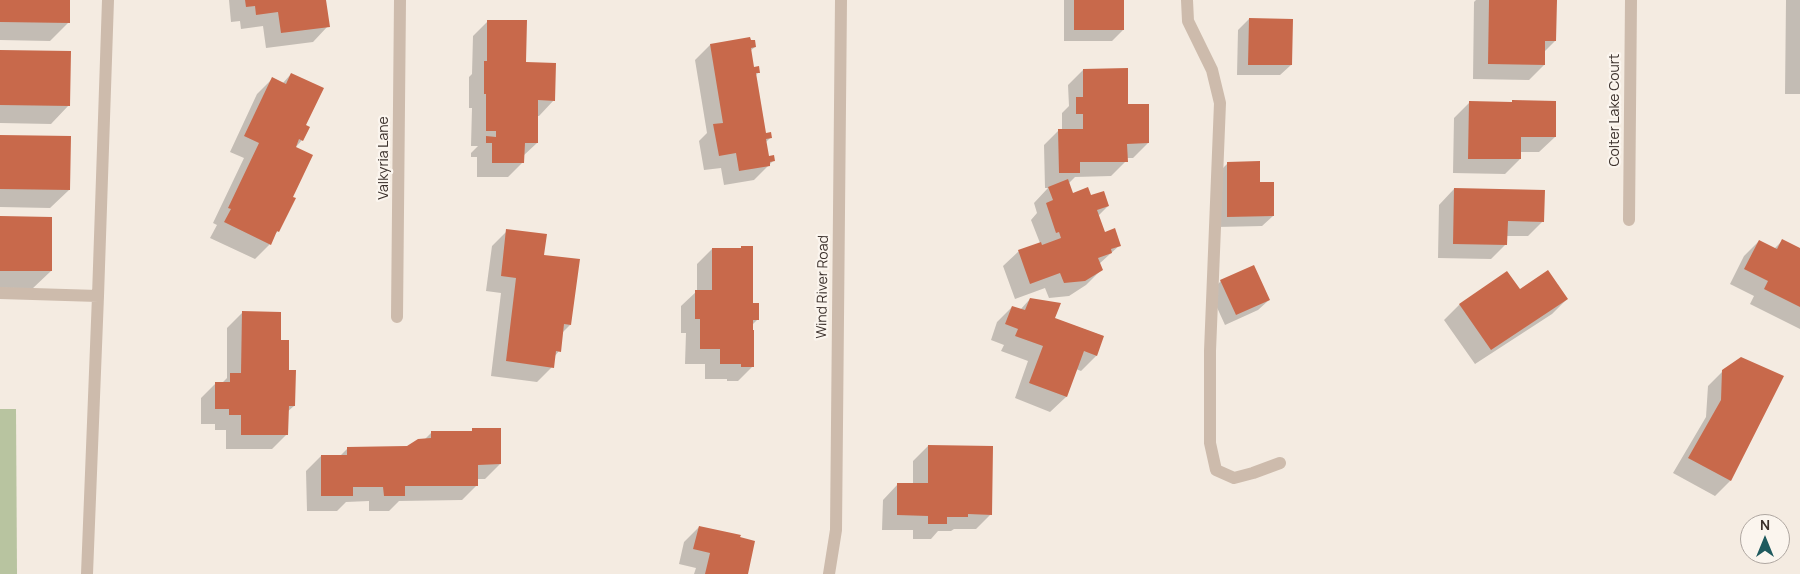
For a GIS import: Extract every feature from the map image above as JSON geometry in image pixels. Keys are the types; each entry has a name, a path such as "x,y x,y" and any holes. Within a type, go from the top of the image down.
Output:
{"street":[{"path":"87,574 108,0"},
{"name":"Valkyria Lane","path":"397,317 400,0"},
{"name":"Wind River Road","path":"829,574 836,530 841,0"},
{"path":"1187,0 1188,20 1212,70 1220,103 1210,351 1210,442 1216,470 1234,478 1253,474 1280,463"},
{"name":"Colter Lake Court","path":"1629,220 1631,0"},
{"path":"0,293 98,296"}],"green space":[{"path":"0,409 16,409 17,574 0,574"}],"building":[{"path":"0,0 70,0 70,23 0,22"},
{"path":"245,0 326,0 330,27 281,33 278,12 256,15 255,6 246,7"},
{"path":"1074,0 1124,0 1124,30 1074,30"},
{"path":"1489,0 1557,0 1556,41 1545,41 1545,65 1488,64"},
{"path":"1249,18 1293,19 1292,65 1248,65"},
{"path":"487,20 527,20 526,62 556,63 555,101 538,100 538,143 525,143 524,163 492,163 492,143 486,143 486,136 496,137 496,131 486,131 484,61 487,61"},
{"path":"750,37 751,40 755,40 756,47 751,48 754,67 759,66 760,73 756,73 766,133 771,132 772,138 766,139 769,156 774,155 775,161 770,162 770,166 739,171 736,153 719,156 713,124 723,123 710,44"},
{"path":"0,50 71,51 70,106 0,105"},
{"path":"1128,68 1128,104 1149,104 1149,143 1127,144 1128,162 1080,162 1080,173 1059,173 1058,129 1083,129 1083,114 1076,114 1076,97 1083,97 1083,69"},
{"path":"291,73 324,88 306,125 310,127 303,141 299,139 296,147 313,155 293,197 296,198 271,245 224,222 231,209 228,208 259,143 244,136 272,77 286,84"},
{"path":"1512,100 1556,101 1556,137 1521,137 1521,159 1468,159 1469,101 1512,102"},
{"path":"0,135 71,136 70,190 0,189"},
{"path":"1260,161 1260,182 1274,182 1274,216 1227,217 1227,162"},
{"path":"1068,179 1073,193 1088,187 1091,195 1104,191 1109,206 1097,210 1105,232 1115,228 1121,246 1111,249 1112,253 1098,258 1103,270 1085,281 1064,283 1060,273 1030,284 1018,250 1041,242 1042,245 1061,238 1059,232 1056,233 1046,203 1053,200 1048,187"},
{"path":"1454,188 1545,190 1544,222 1508,221 1507,245 1453,244"},
{"path":"0,216 52,217 52,271 0,271"},
{"path":"506,229 547,234 544,255 580,259 571,325 564,324 561,352 556,351 554,368 506,361 516,278 501,276"},
{"path":"1782,239 1800,248 1800,307 1764,289 1768,281 1744,269 1759,240 1777,249"},
{"path":"741,246 753,246 753,303 759,303 759,320 753,320 754,367 741,367 741,364 720,364 720,349 700,349 700,319 695,319 695,290 712,290 712,248 741,248"},
{"path":"1254,265 1270,300 1236,315 1220,280"},
{"path":"1548,270 1568,299 1491,350 1459,304 1507,271 1520,289"},
{"path":"1030,298 1061,303 1055,318 1104,336 1097,356 1084,351 1067,397 1029,383 1043,346 1015,336 1018,329 1005,324 1012,306 1025,310"},
{"path":"242,311 281,312 281,340 289,340 289,370 296,370 295,406 289,406 288,435 241,435 241,415 229,415 229,409 215,409 215,382 230,382 230,373 241,373"},
{"path":"1741,357 1784,376 1731,481 1688,458 1721,400 1722,370"},
{"path":"472,428 501,428 501,464 478,465 478,486 405,486 405,496 384,496 383,487 353,487 353,496 321,496 321,455 347,455 347,447 407,446 418,439 431,438 431,431 472,431"},
{"path":"928,445 993,446 992,515 968,514 968,517 947,517 947,524 928,524 928,516 897,515 897,483 928,483"},
{"path":"699,526 741,535 740,537 755,541 748,574 705,574 710,553 693,549"}]}
